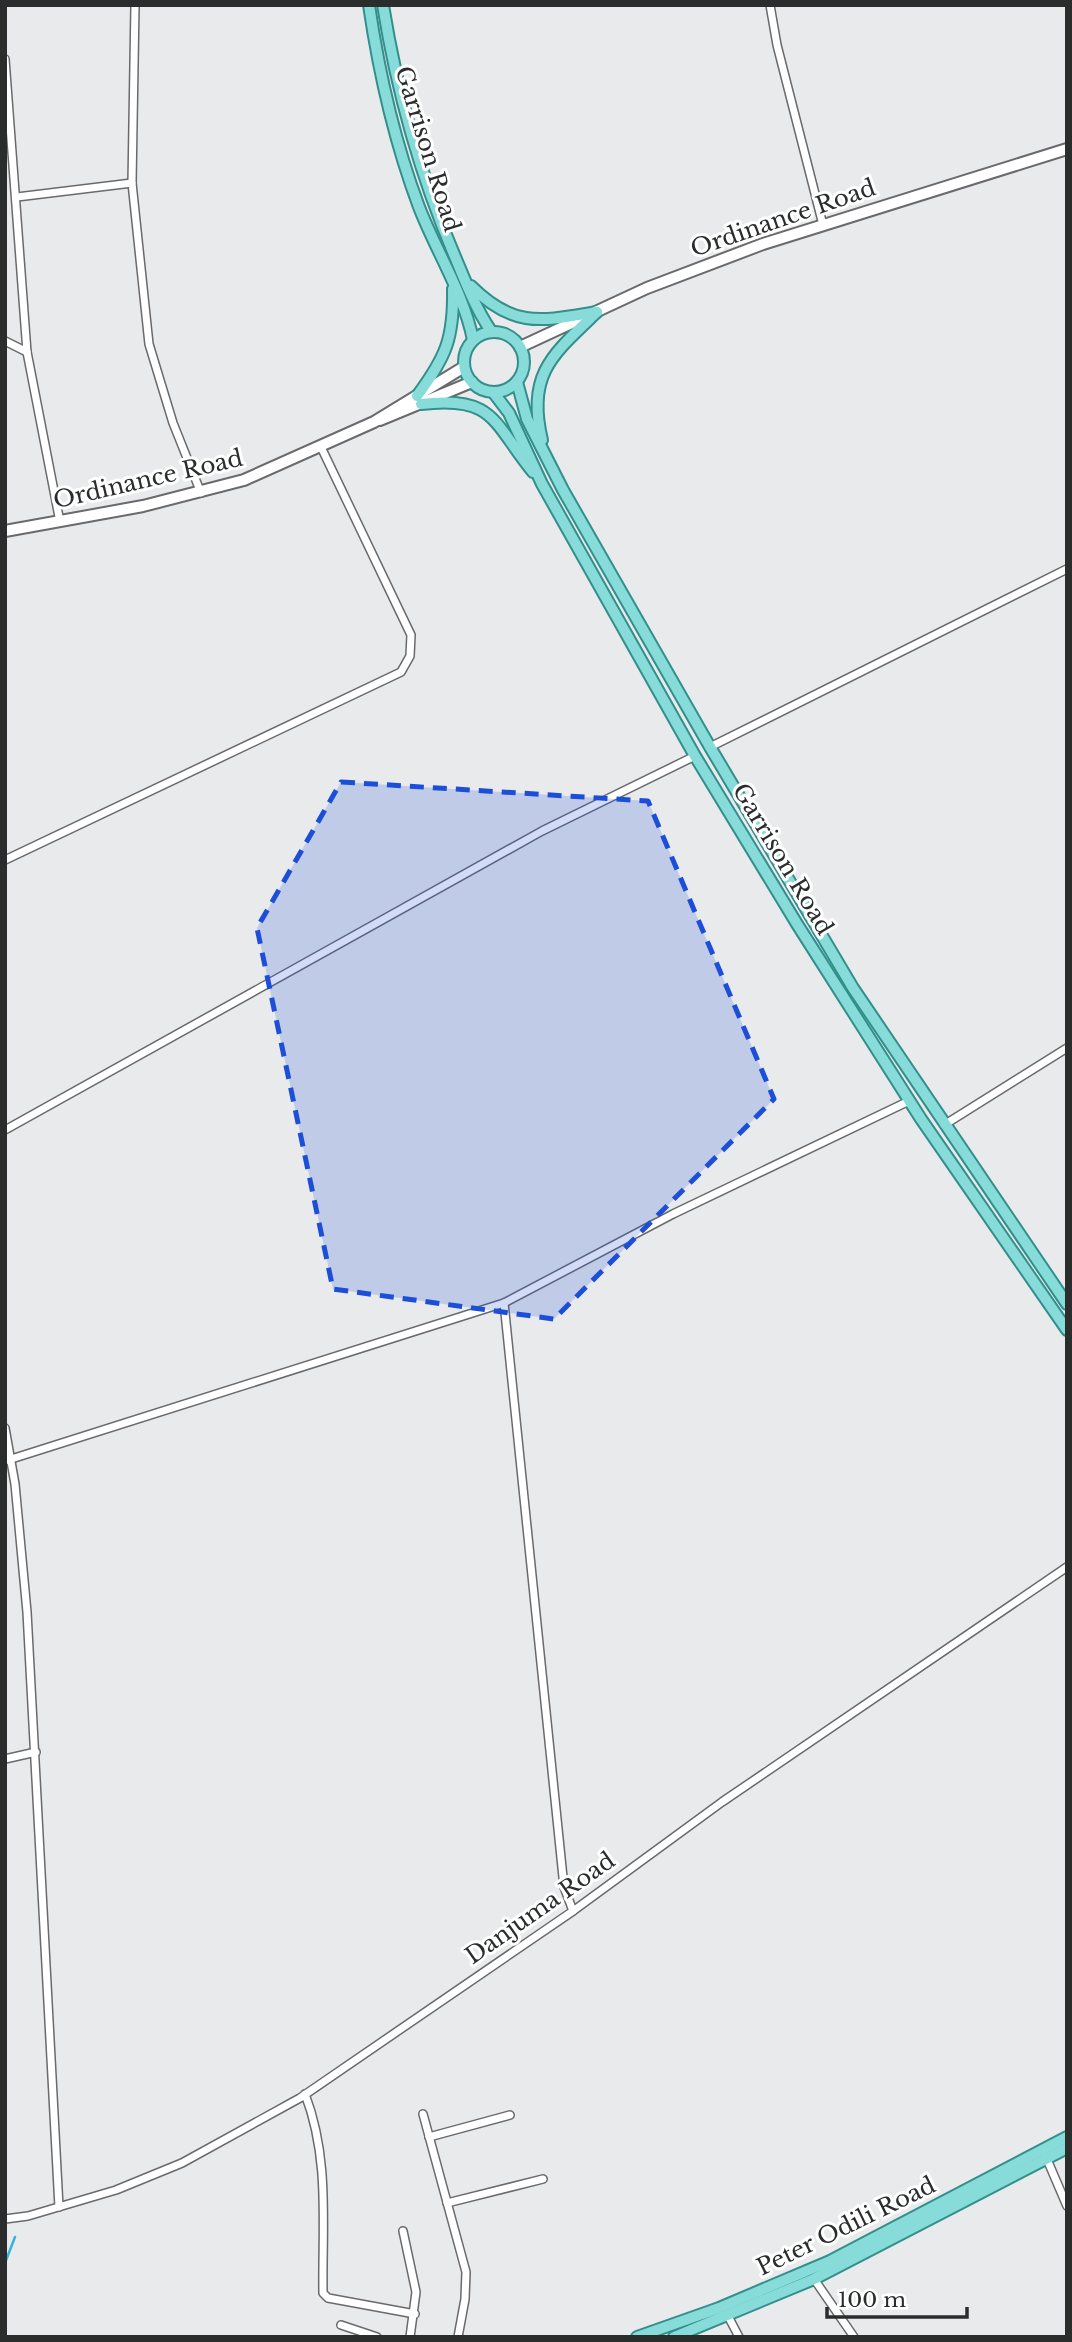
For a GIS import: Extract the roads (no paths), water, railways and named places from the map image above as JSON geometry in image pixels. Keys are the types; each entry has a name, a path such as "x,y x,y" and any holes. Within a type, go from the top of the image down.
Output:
{"main road":[{"name":"Garrison Road","path":"369,5 401,149 416,199 464,308 473,340"},
{"name":"Garrison Road","path":"383,5 395,69 420,163 465,280 491,331"},
{"path":"465,280 488,303 528,320 597,312"},
{"path":"453,287 453,324 447,351 419,400 458,402 474,405 487,412 542,484"},
{"path":"548,460 538,416 537,396 541,373 553,354 597,312"},
{"path":"491,331 510,335 520,347 524,369 517,382 503,391 483,390 472,382 464,367 464,356 473,340 491,331"},
{"name":"Garrison Road","path":"517,382 520,400 548,460 710,747 847,978 1067,1304"},
{"name":"Garrison Road","path":"493,392 509,413 542,484 695,756 909,1101 1067,1329"},
{"name":"Peter Odili Road","path":"674,2337 814,2279 1045,2154 1067,2137"},
{"name":"Peter Odili Road","path":"637,2337 719,2308 830,2261 1045,2154 1067,2148"}],"street":[{"path":"135,5 132,183 149,344 173,423 201,492"},
{"path":"770,5 777,45 823,225"},
{"path":"5,59 27,352 60,522"},
{"name":"Ordinance Road","path":"520,347 673,278 823,225 1067,149"},
{"path":"17,197 132,183"},
{"path":"5,341 27,352"},
{"name":"Ordinance Road","path":"419,400 464,367"},
{"name":"Ordinance Road","path":"5,531 201,492 244,480 419,400 472,382"},
{"path":"5,860 401,672 410,656 411,635 321,447"},
{"path":"710,747 1067,569"},
{"path":"5,1130 541,831 695,756"},
{"path":"944,1125 1067,1048"},
{"path":"9,1460 505,1303 673,1214 909,1101"},
{"path":"505,1303 562,1875 572,1911"},
{"path":"5,1428 27,1612 59,2207"},
{"name":"Danjuma Road","path":"5,2219 116,2190 182,2163 256,2125 306,2094 572,1911 722,1802 1067,1567"},
{"path":"5,1759 36,1752"},
{"path":"306,2094 317,2125 323,2172 323,2293 328,2298 415,2314"},
{"path":"423,2114 466,2272 465,2299 458,2337"},
{"path":"429,2137 510,2115"},
{"path":"1045,2154 1067,2206"},
{"path":"447,2203 544,2179"},
{"path":"403,2231 416,2292 410,2337"},
{"path":"814,2279 854,2337"},
{"path":"727,2316 739,2337"},
{"path":"341,2325 377,2337"}],"waterway":[{"path":"5,2263 15,2237"}]}
